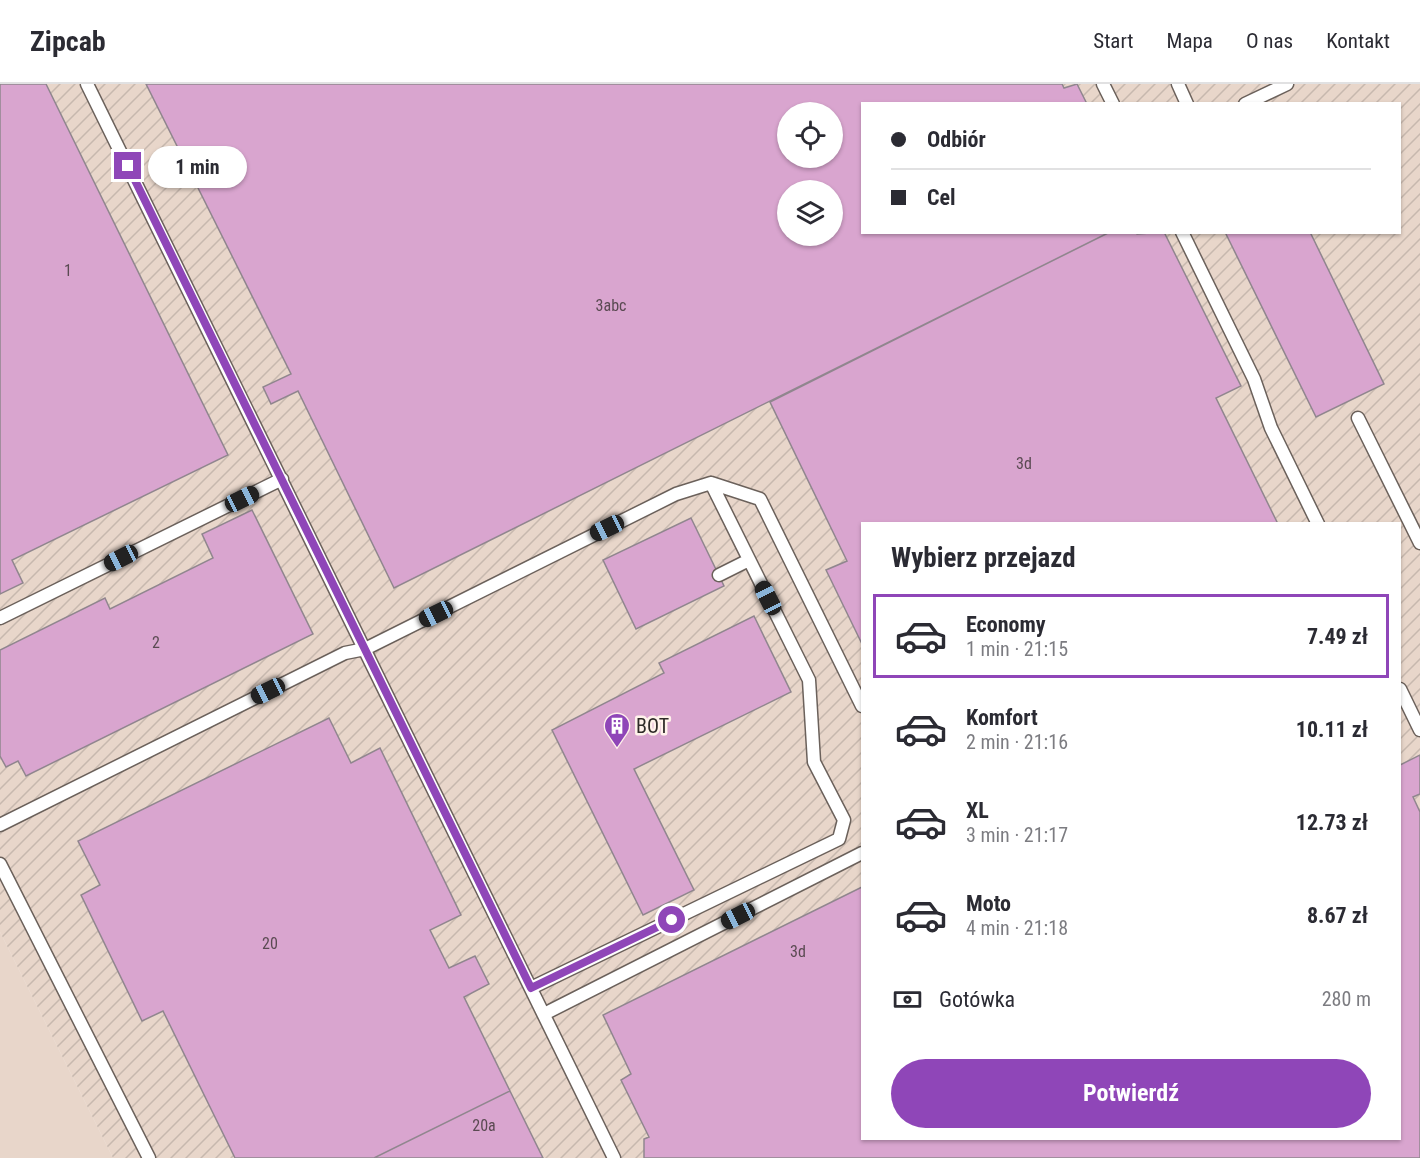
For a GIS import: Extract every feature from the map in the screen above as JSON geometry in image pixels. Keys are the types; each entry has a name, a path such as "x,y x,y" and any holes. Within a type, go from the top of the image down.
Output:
{"lane":[{"path":"87,84 614,1158"},
{"path":"1103,84 1112,102"},
{"path":"1178,84 1186,102"},
{"path":"1249,102 1287,84"},
{"path":"1183,234 1254,379 1271,428 1317,522"},
{"path":"1358,418 1420,543"},
{"path":"0,618 282,479"},
{"path":"531,988 839,839 843,820 814,762 809,680 711,483"},
{"path":"0,825 345,653 365,649 676,494 711,483 760,499 861,704"},
{"path":"719,575 748,560"},
{"path":"1401,691 1420,730"},
{"path":"544,1014 861,855"},
{"path":"0,864 149,1158"}],"shaded area":[{"path":"0,84 1420,84 1420,1158 113,1158 0,932"},
{"path":"0,932 113,1158 0,1158"}],"building":[{"path":"0,84 46,84 228,455 12,560 23,583 0,594"},
{"path":"146,84 1062,84 1064,88 1077,84 1086,102 861,102 861,234 1106,234 394,588 298,391 271,404 263,387 291,374"},
{"path":"1106,234 1165,234 1241,386 1216,398 1277,522 861,522 861,642 826,570 847,561 770,402"},
{"path":"1226,234 1311,234 1384,384 1316,417"},
{"path":"252,510 313,634 26,776 18,761 6,767 0,756 0,650 105,598 110,609 213,558 202,534"},
{"path":"691,518 724,586 636,629 603,560"},
{"name":"BOT","path":"754,616 791,692 634,769 694,890 643,915 552,730 664,673 659,663"},
{"path":"329,718 351,763 380,748 461,915 430,930 449,968 475,956 489,984 464,997 510,1091 374,1158 235,1158 163,1011 142,1021 81,895 100,885 78,841"},
{"path":"1420,755 1420,794 1413,797 1420,812 1420,1158 644,1158 644,1139 649,1137 621,1080 631,1074 603,1015 861,887 861,1140 1401,1140 1401,764"},
{"path":"510,1091 543,1158 374,1158"}],"place":[{"name":"BOT","path":"617,749"}],"route":[{"path":"128,166 531,988 672,920"}]}
